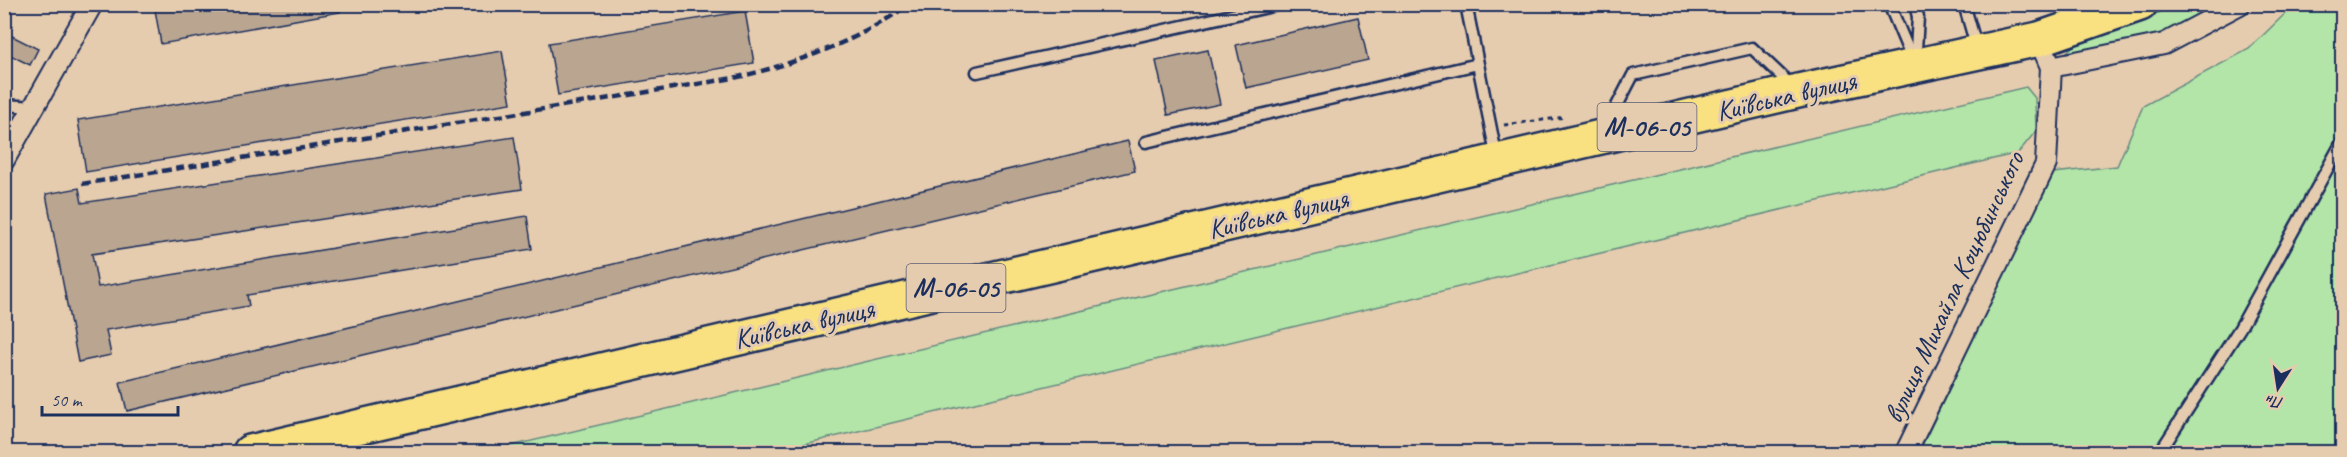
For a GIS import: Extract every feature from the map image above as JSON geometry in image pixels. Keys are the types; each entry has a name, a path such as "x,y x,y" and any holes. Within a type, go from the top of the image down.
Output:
{"highway":[{"name":"Київська вулиця","path":"327,444 414,413 1798,91 1978,52 2045,53 2140,4"},
{"name":"М-06-05","path":"250,453 327,444"}],"street":[{"path":"4,160 92,4"},
{"path":"2045,53 2164,44 2240,4"},
{"name":"вулиця Михайла Коцюбинського","path":"1906,453 2046,164 2045,53"}],"lane":[{"path":"977,72 1281,4"},
{"path":"1466,4 1497,162"},
{"path":"1889,4 1915,66"},
{"path":"1915,4 1918,16 1915,66"},
{"path":"1964,4 1978,52"},
{"path":"1601,138 1633,75 1752,48 1798,91"},
{"path":"1146,142 1478,64"},
{"path":"4,105 35,107"},
{"path":"2160,453 2240,328 2343,142"}],"path":[{"path":"1490,127 1572,117"}],"green space":[{"path":"2179,5 2228,5 2145,40 2072,56 2066,53 2075,44"},
{"path":"2294,5 2342,5 2342,452 1919,452 2053,173 2117,166 2143,106 2249,49"},
{"path":"2026,87 2035,98 2036,131 2018,153 771,452 485,452"}],"building":[{"path":"154,4 339,4 340,12 161,44"},
{"path":"745,11 754,63 558,95 549,43"},
{"path":"1358,17 1368,60 1246,88 1236,45"},
{"path":"4,32 38,49 30,65 4,52"},
{"path":"1208,50 1220,104 1168,115 1156,61"},
{"path":"502,51 511,103 86,172 78,120"},
{"path":"514,137 522,189 92,254 98,287 527,216 532,249 247,295 249,306 106,330 111,355 78,362 46,194 79,188 82,203"},
{"path":"1128,141 1135,171 127,411 120,382"}],"railway":[{"path":"82,184 734,78 825,50 869,30 909,4"}]}
